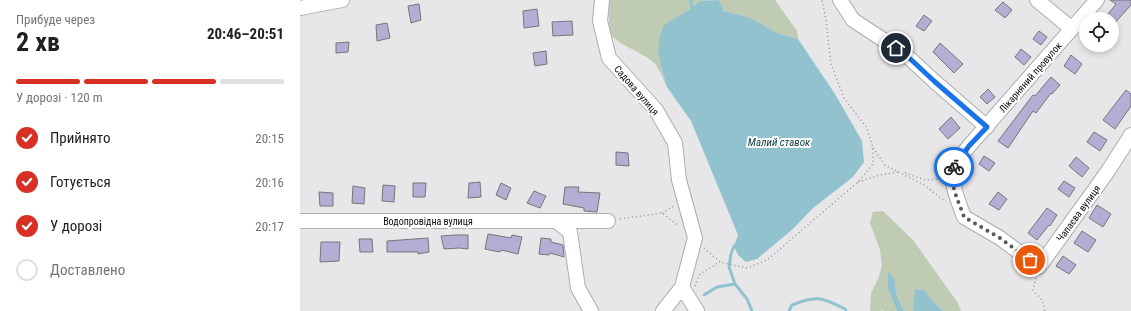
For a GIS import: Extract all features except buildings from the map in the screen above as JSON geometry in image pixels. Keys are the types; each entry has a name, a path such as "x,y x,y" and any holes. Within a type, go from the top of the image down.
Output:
{"street":[{"path":"300,8 342,0"},
{"name":"Садова вулиця","path":"602,0 600,21 608,58 656,110 675,143 679,180 684,200"},
{"path":"840,0 853,20 905,54 987,127"},
{"path":"1037,0 1072,29"},
{"name":"Лікарняний провулок","path":"952,174 954,167 965,152 1097,0"},
{"name":"Чапаєва вулиця","path":"1039,267 1108,171 1131,135"},
{"path":"952,174 956,193 964,217 1000,238 1039,267"},
{"path":"663,311 682,287 695,238 684,200"},
{"name":"Водопровідна вулиця","path":"300,221 608,221"},
{"path":"556,221 570,232 578,288 591,311"},
{"path":"682,287 693,305"}],"path":[{"path":"662,213 695,238 720,262 747,268 767,260 858,182 873,164 873,148 867,128 844,98 831,64 822,0"},
{"path":"873,148 885,165 924,184 947,203"},
{"path":"858,182 880,175 900,172 925,180 948,178 952,174"},
{"path":"608,221 662,213 684,200"},
{"path":"693,305 700,274 720,262"},
{"path":"1039,267 1032,290 1042,300 1045,311"}],"green space":[{"path":"610,0 716,0 699,1 692,8 661,68 667,87 659,70 652,61 618,41 611,34 609,22"},
{"path":"719,0 775,0 797,31 798,39 777,33 751,18 724,11"},
{"path":"883,211 913,240 958,303 961,311 944,311 935,304 924,290 916,289 913,311 904,311 897,296 894,278 888,289 897,311 870,311 871,293 878,279 882,266 880,250 870,223 873,212"}],"water":[{"name":"Малий ставок","path":"719,0 724,11 751,18 777,33 798,39 835,94 862,141 864,162 853,177 813,208 793,229 757,259 746,262 738,255 734,246 738,235 691,121 667,87 658,50 660,36 664,25 692,8 699,1"},
{"path":"888,272 894,278 897,296 904,311 897,311 888,289"},
{"path":"915,289 924,290 935,304 944,311 913,311"}],"waterway":[{"path":"691,0 692,8"},
{"path":"734,246 729,267 735,284 747,299 752,311"},
{"path":"704,295 717,287 735,284"},
{"path":"789,311 792,305 813,299 830,302 845,309 846,311"}],"way so far":[{"path":"954,167 952,174 956,193 964,217 1000,238 1030,260"}],"route":[{"path":"896,48 905,54 987,127 969,146 954,167"}]}
